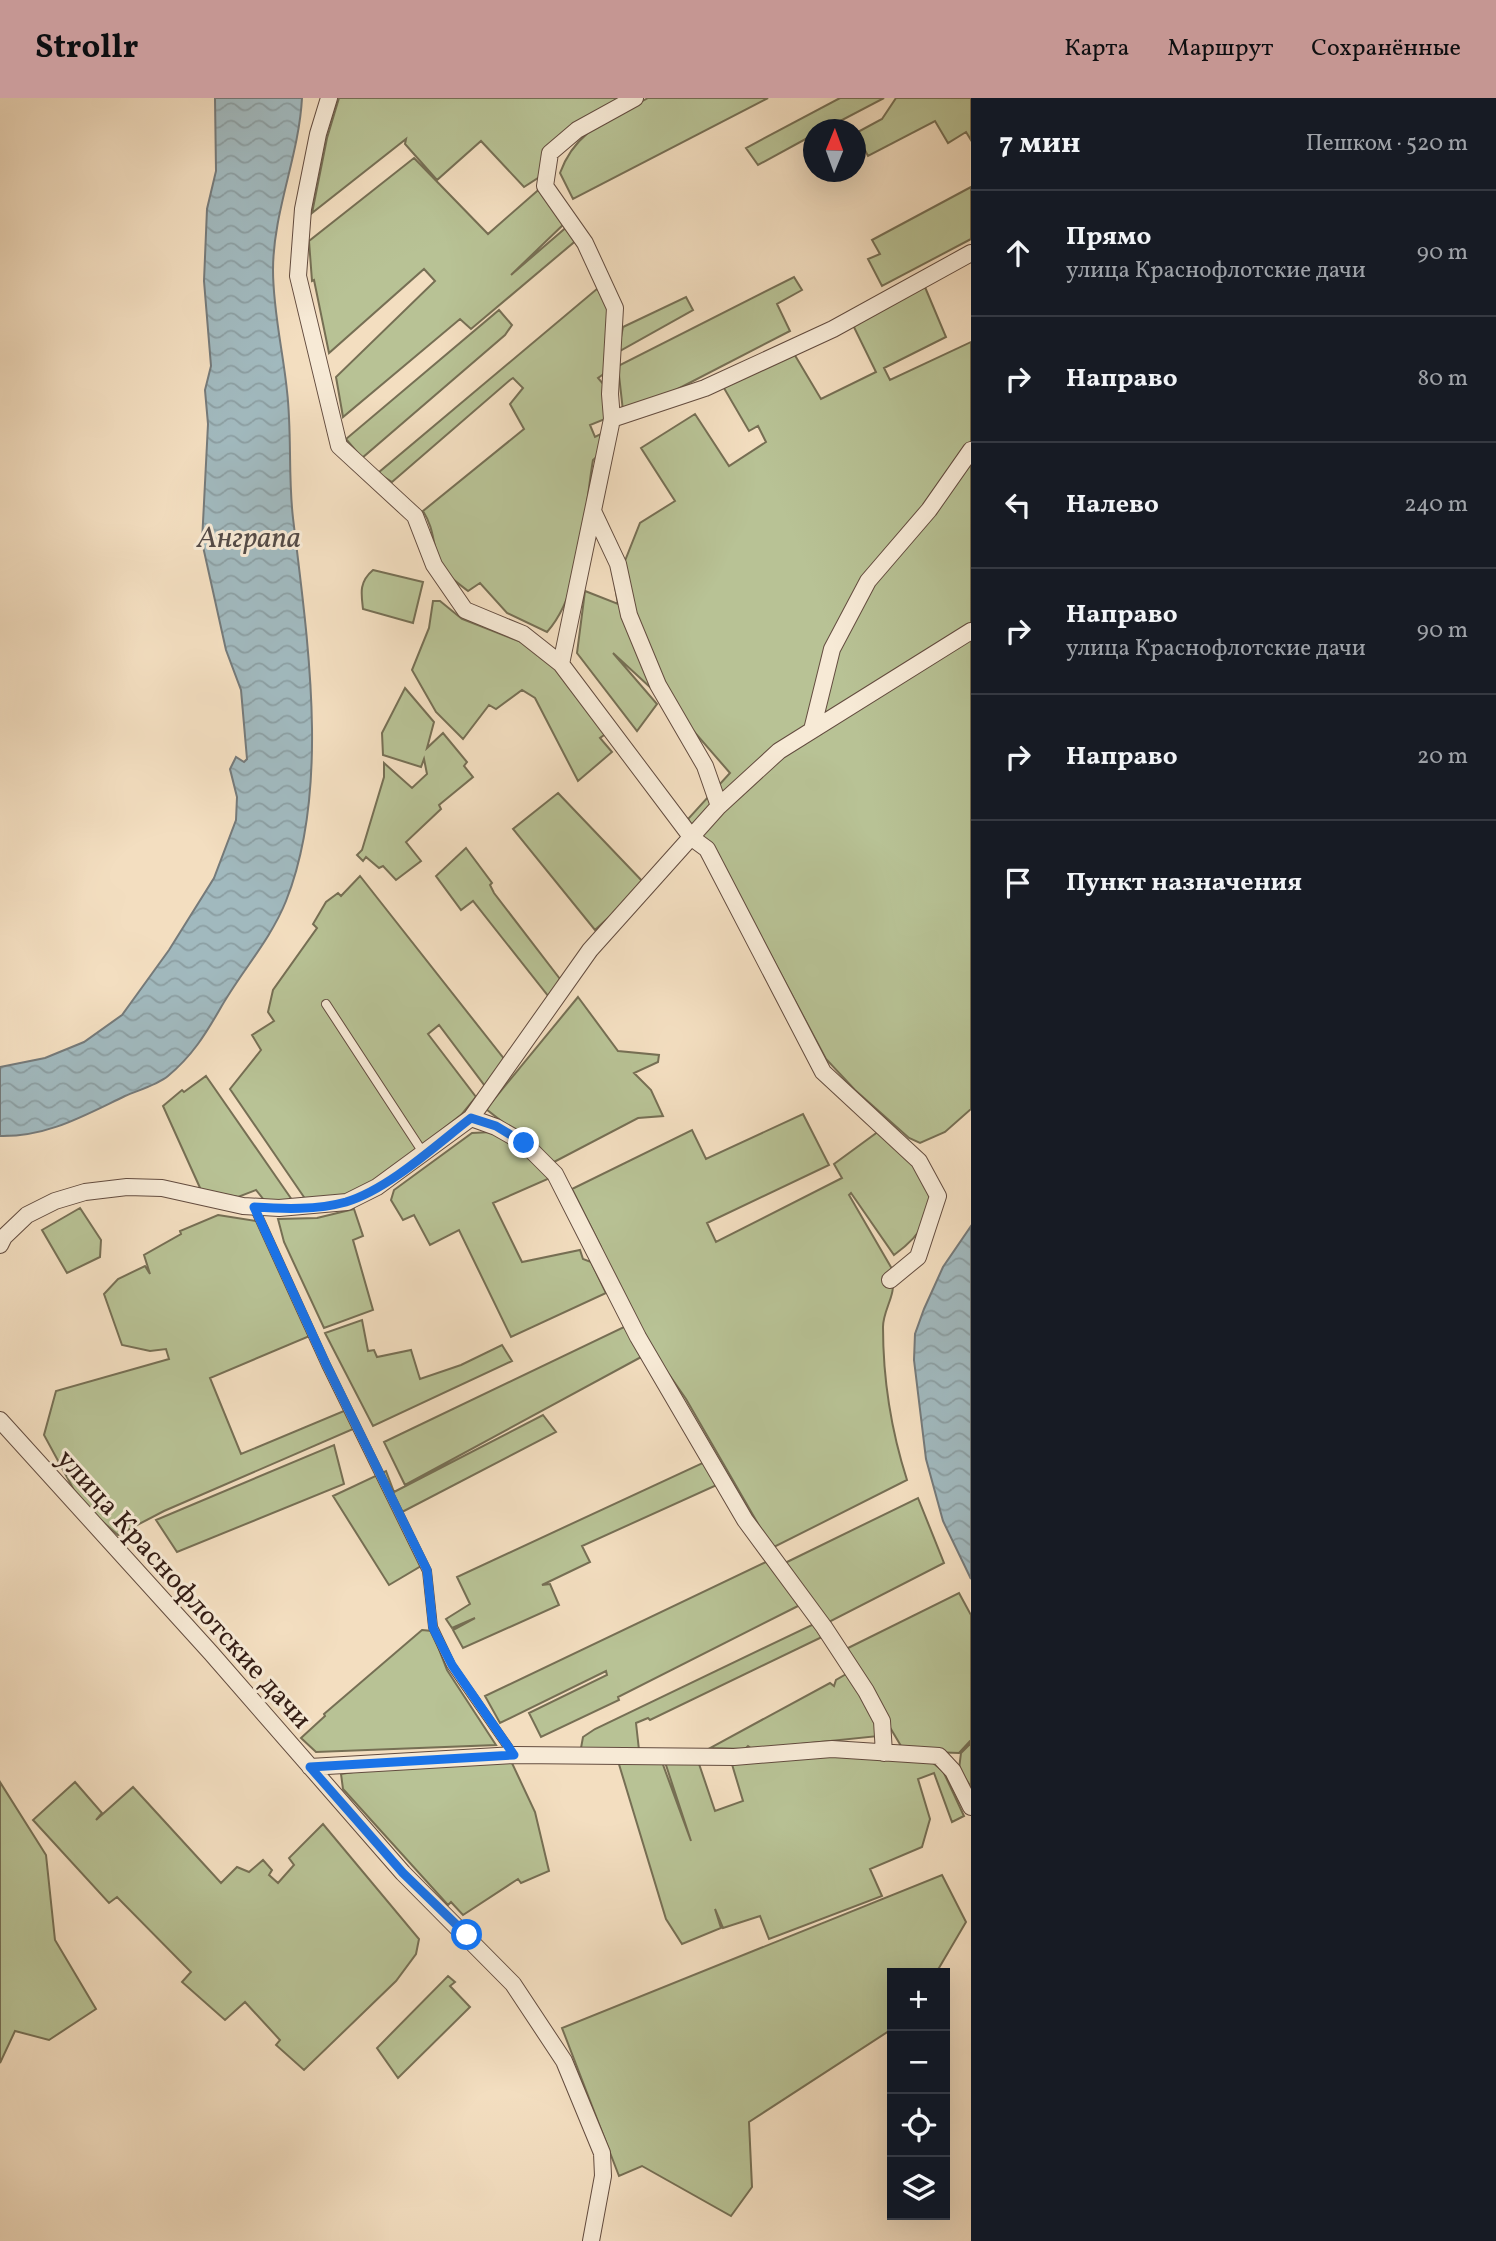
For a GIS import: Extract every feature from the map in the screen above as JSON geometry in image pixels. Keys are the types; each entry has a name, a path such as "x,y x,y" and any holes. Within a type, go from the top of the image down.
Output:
{"street":[{"path":"329,98 318,134 303,209 298,276 339,446 415,516 434,565 465,611 523,634 561,664 692,838 707,849 823,1072 919,1161 938,1196 918,1257 890,1280"},
{"path":"561,664 612,419 610,394 615,308 585,243 545,186 550,153 577,130 635,98"},
{"path":"612,419 705,388 821,335 971,253"},
{"path":"812,730 832,649 868,581 929,510 971,450"},
{"path":"593,512 618,564 629,615 658,685 705,766 719,806"},
{"path":"0,1245 4,1237 27,1215 55,1200 85,1192 127,1187 162,1188 254,1207 318,1207 347,1202 377,1187 471,1118 590,950 719,806 779,751 971,631"},
{"path":"471,1118 496,1126 524,1143 555,1174 638,1337 746,1520 824,1627 866,1691 882,1721 884,1753"},
{"name":"улица Краснофлотские дачи","path":"0,1420 403,1873 513,1984 564,2062 602,2153 603,2176 591,2241"},
{"path":"310,1767 514,1755 734,1757 832,1749 939,1756 953,1771 971,1808"}],"lane":[{"path":"326,1004 424,1154"},
{"path":"254,1207 326,1364 427,1570 433,1628 452,1665 514,1755"}],"green space":[{"path":"339,98 628,98 561,140 544,174 524,187 481,141 437,180 405,144 406,139 312,213 327,138"},
{"path":"648,98 768,98 573,199 560,173 575,146 595,127"},
{"path":"840,98 884,98 844,119 803,119 803,140 758,165 746,148"},
{"path":"896,98 971,98 971,140 966,132 948,143 935,121 868,156 866,128 882,119"},
{"path":"414,158 488,234 544,185 567,221 511,275 569,225 579,238 471,329 460,319 343,417 336,377 435,281 424,269 329,353 314,280 312,281 309,241"},
{"path":"971,187 971,239 882,286 868,259 880,254 872,240"},
{"path":"794,277 802,290 777,304 790,331 668,394 623,411 618,366"},
{"path":"922,280 946,337 884,368 890,380 971,342 971,1109 945,1132 920,1143 909,1138 855,1090 826,1059 715,850 700,839 688,819 730,773 677,712 613,653 657,704 637,731 577,653 585,591 618,604 615,586 640,523 675,501 641,448 695,414 729,466 766,442 758,426 749,431 721,383 790,347 821,399 876,372 849,317"},
{"path":"604,283 607,296 608,371 598,378 604,385 610,417 590,425 595,437 607,431 600,454 593,460 575,574 559,615 547,632 507,613 480,583 468,591 449,575 440,563 430,524 423,511 524,429 510,404 523,388 513,378 392,482 378,473"},
{"path":"686,297 693,310 618,352 623,327"},
{"path":"499,310 512,325 505,335 362,458 346,439"},
{"path":"373,570 423,582 413,623 363,609 363,583"},
{"path":"433,601 440,601 462,619 547,652 611,730 600,738 612,752 578,781 535,698 522,690 496,709 489,705 463,739 436,712 412,670 429,628"},
{"path":"405,688 434,722 427,748 443,733 467,762 464,766 473,777 439,805 441,809 406,842 421,861 396,880 383,866 379,868 366,857 363,861 357,855 362,850 384,777 384,763 412,788 427,774 424,759 421,767 383,755 382,733"},
{"path":"558,793 645,884 595,930 513,829"},
{"path":"466,848 492,883 490,885 494,893 560,979 549,997 473,901 461,910 436,876"},
{"path":"360,876 505,1060 485,1086 439,1025 428,1034 476,1097 462,1114 362,1193 308,1203 230,1089 261,1050 252,1035 274,1021 268,1012 273,990 317,928 313,924 326,902 338,893 341,896"},
{"path":"578,997 618,1051 659,1055 658,1062 634,1073 651,1090 663,1116 638,1118 554,1162 486,1109"},
{"path":"206,1076 297,1207 268,1205 256,1190 238,1197 201,1190 163,1106 182,1090 184,1092"},
{"path":"803,1114 829,1165 707,1223 716,1242 842,1178 834,1164 879,1131 932,1177 925,1222 905,1247 894,1255 851,1193 849,1195 895,1274 892,1276 893,1289 883,1327 884,1366 892,1424 907,1480 772,1548 686,1399 650,1347 599,1250 601,1247 572,1189 692,1130 706,1159"},
{"path":"492,1132 516,1146 550,1178 493,1203 522,1262 580,1250 583,1259 591,1262 606,1293 511,1337 459,1230 430,1245 414,1215 403,1220 391,1200 394,1190 472,1133"},
{"path":"80,1208 101,1240 100,1257 67,1273 42,1230"},
{"path":"354,1209 363,1236 353,1240 373,1310 324,1328 284,1242 278,1219 317,1218"},
{"path":"218,1215 262,1222 312,1335 210,1378 241,1454 351,1408 360,1426 164,1511 118,1535 81,1503 44,1435 56,1391 169,1359 166,1349 150,1351 122,1345 104,1294 118,1279 145,1266 150,1274 144,1255 181,1234 180,1231"},
{"path":"362,1320 368,1351 374,1350 377,1357 411,1350 420,1379 461,1365 502,1345 512,1361 373,1426 325,1333"},
{"path":"626,1326 643,1356 405,1485 384,1442"},
{"path":"543,1415 556,1432 402,1512 426,1563 389,1585 333,1496 386,1471 394,1492"},
{"path":"334,1445 344,1484 177,1552 156,1520"},
{"path":"709,1460 719,1484 582,1546 590,1562 542,1585 550,1584 559,1605 463,1648 453,1630 475,1618 452,1628 446,1619 470,1604 457,1577"},
{"path":"918,1498 944,1563 827,1623 785,1563"},
{"path":"770,1560 800,1605 618,1697 619,1700 541,1737 529,1713 607,1675 606,1671 500,1723 485,1696"},
{"path":"959,1593 971,1615 971,1740 959,1753 904,1751 844,1650"},
{"path":"816,1623 824,1636 650,1720 648,1718 636,1723 639,1750 581,1748 583,1737 595,1729"},
{"path":"422,1630 432,1631 447,1670 496,1745 316,1752 301,1738 325,1716 324,1714"},
{"path":"848,1673 872,1714 879,1736 752,1749 748,1746 745,1749 710,1748 830,1683 834,1686 836,1680"},
{"path":"971,1743 971,1787 959,1769 961,1753"},
{"path":"830,1756 928,1759 943,1771 964,1816 952,1822 934,1773 918,1779 930,1819 922,1847 870,1869 882,1896 769,1939 760,1916 723,1928 715,1909 721,1928 682,1944 666,1919 618,1761 662,1762 691,1841 665,1762 698,1761 715,1811 743,1801 731,1761"},
{"path":"511,1761 535,1812 549,1871 521,1883 518,1879 463,1915 451,1902 448,1905 343,1789 341,1774 378,1768"},
{"path":"0,1782 46,1855 55,1940 96,2009 49,2040 15,2031 0,2063"},
{"path":"75,1782 102,1813 96,1820 133,1787 221,1883 237,1867 249,1872 263,1860 272,1870 269,1875 278,1883 294,1865 289,1858 323,1824 419,1939 416,1954 396,1981 304,2070 276,2045 280,2040 245,2002 225,2020 182,1982 191,1972 117,1897 109,1903 33,1820"},
{"path":"942,1875 966,1922 939,1968 887,1968 887,2032 749,2122 752,2187 731,2216 642,2166 619,2176 562,2028"},
{"path":"448,1976 455,1982 450,1986 470,2007 398,2078 377,2048"}],"water":[{"name":"Анграпа","path":"215,98 302,98 296,141 277,227 273,270 288,407 292,502 312,711 308,810 300,857 286,901 272,930 203,1036 177,1068 159,1082 64,1124 33,1133 0,1136 0,1067 45,1058 84,1042 122,1015 169,950 214,878 236,820 237,797 230,769 236,757 244,762 247,759 241,690 226,650 202,542 208,424 205,390 211,366 204,281 207,209 216,171"},
{"path":"971,1226 971,1579 943,1521 926,1459 914,1360 915,1334 924,1309 943,1267"}],"route":[{"path":"467,1935 403,1873 310,1767 514,1755 452,1665 433,1628 427,1570 326,1364 254,1207 318,1207 347,1202 377,1187 471,1118 496,1126 524,1143"}]}
